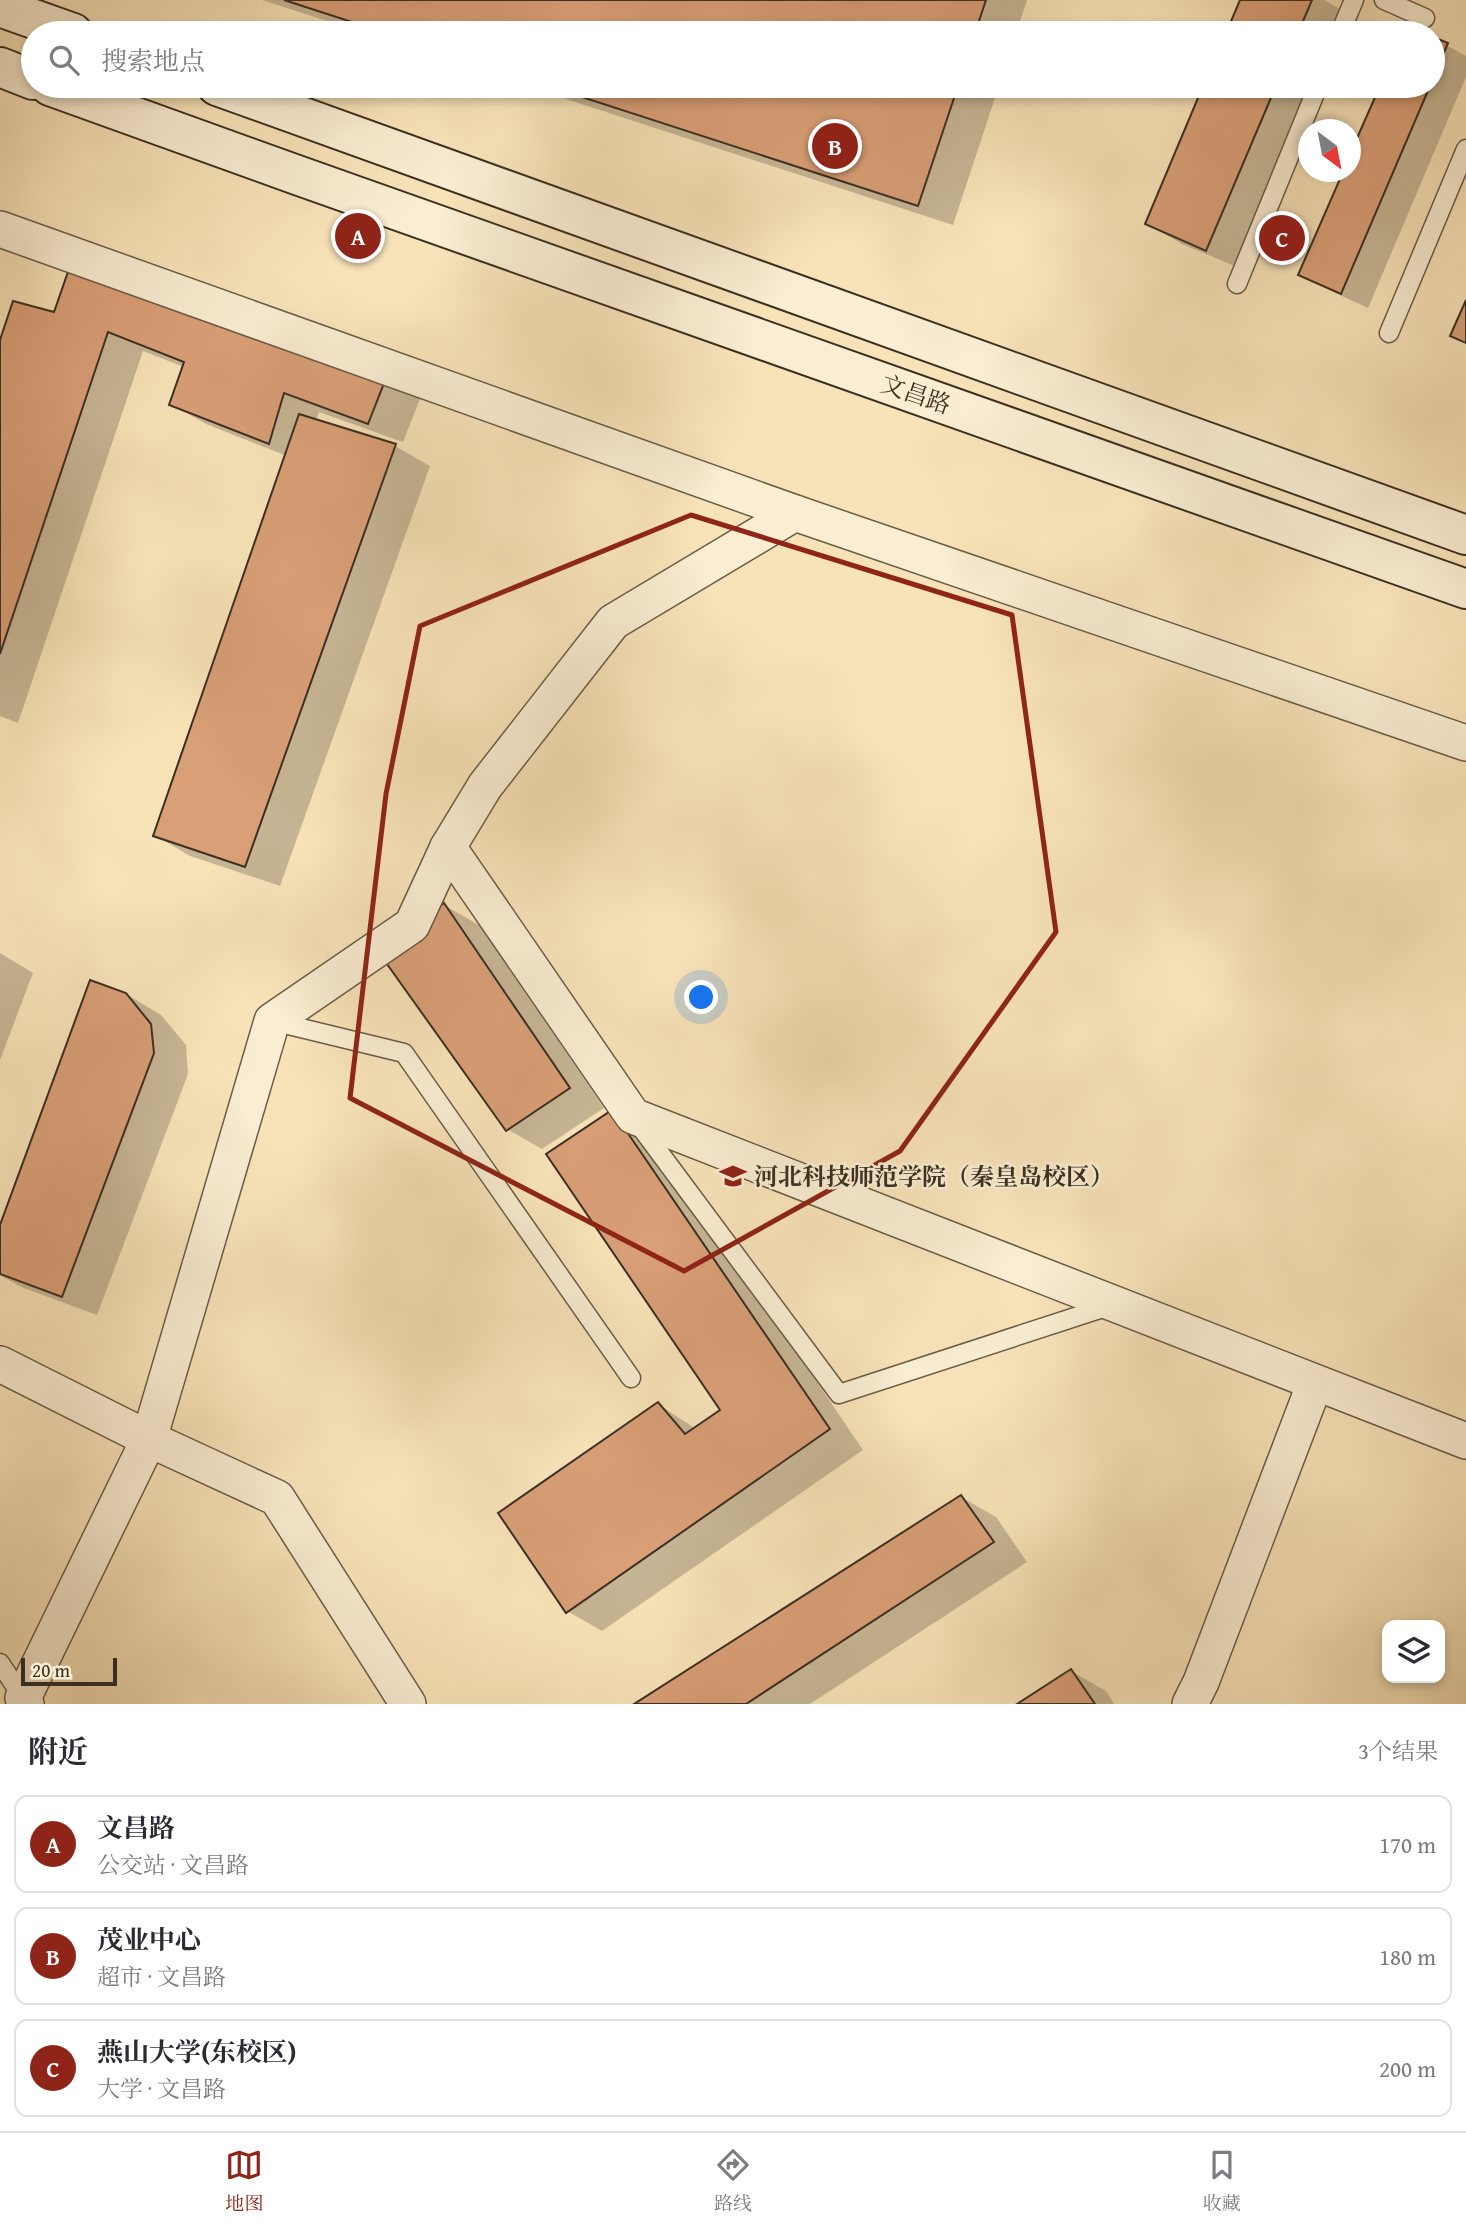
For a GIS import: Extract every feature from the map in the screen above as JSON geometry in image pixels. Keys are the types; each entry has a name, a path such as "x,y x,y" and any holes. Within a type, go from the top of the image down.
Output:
{"main road":[{"path":"0,7 39,21"},
{"path":"0,68 21,75"},
{"name":"文昌路","path":"83,98 1466,589"},
{"path":"250,98 1466,535"}],"street":[{"path":"0,229 795,513 1466,743"},
{"path":"24,1701 149,1439 272,1021 412,925 448,847 485,786 613,622 795,513"},
{"path":"448,847 633,1116 1466,1441"},
{"path":"0,1364 149,1439 277,1498 408,1704"},
{"path":"1190,1704 1201,1682 1315,1383"}],"lane":[{"path":"1345,21 1354,0"},
{"path":"1384,0 1424,18"},
{"path":"1237,284 1313,98"},
{"path":"1389,333 1466,149"},
{"path":"272,1021 404,1053 631,1378"},
{"path":"633,1116 839,1394 1115,1304"},
{"path":"0,1663 24,1701"}],"highlighted area":[{"path":"691,515 1012,615 1056,932 900,1151 684,1271 350,1098 386,794 420,626"}],"building":[{"path":"284,0 986,0 979,21 349,21"},
{"path":"1240,0 1312,0 1303,21 1231,21"},
{"path":"585,98 954,98 918,206"},
{"path":"1198,98 1271,98 1206,251 1145,224"},
{"path":"1375,98 1425,98 1341,294 1298,275 1339,182 1361,182 1361,129"},
{"path":"78,243 395,355 368,424 284,393 269,444 169,405 184,362 108,332 0,654 0,340 13,301 54,312"},
{"path":"1466,300 1466,343 1450,336"},
{"path":"299,414 396,444 245,867 153,836"},
{"path":"444,903 570,1088 506,1131 377,950"},
{"path":"90,980 126,993 151,1024 154,1053 62,1297 0,1274 0,1225"},
{"path":"612,1110 830,1429 566,1613 498,1513 658,1402 685,1434 720,1410 546,1154"},
{"path":"961,1495 994,1542 746,1704 634,1704"},
{"path":"1071,1669 1095,1704 1017,1704"}],"place":[{"name":"茂业中心","path":"835,146"},
{"name":"文昌路","path":"358,236"},
{"name":"燕山大学(东校区)","path":"1282,238"},
{"name":"河北科技师范学院（秦皇岛校区）","path":"733,1176"}]}
